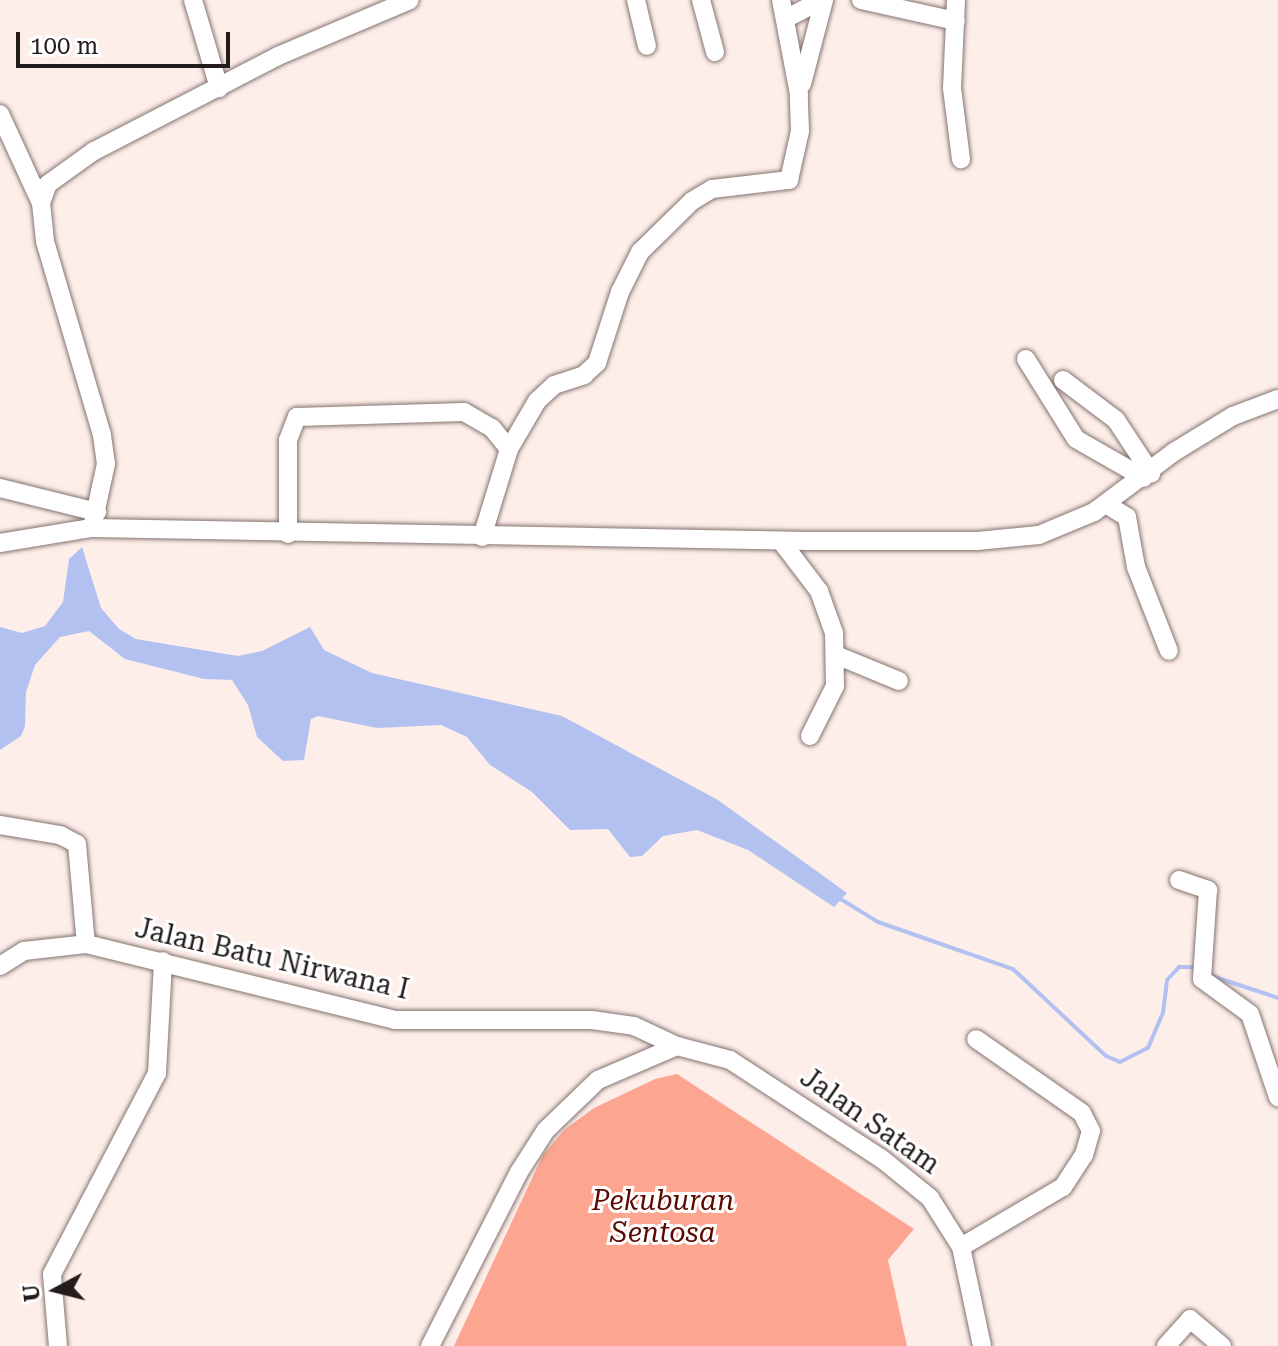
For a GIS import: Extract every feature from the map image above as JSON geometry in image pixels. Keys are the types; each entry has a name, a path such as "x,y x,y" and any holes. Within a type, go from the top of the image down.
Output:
{"street":[{"path":"193,0 219,88"},
{"path":"41,203 59,172 278,56 387,4 410,0"},
{"path":"636,0 647,46"},
{"path":"701,0 715,52"},
{"path":"482,537 509,449 537,401 554,385 584,375 597,363 620,292 640,252 712,189 789,180 800,131 799,94 781,0"},
{"path":"785,19 823,0"},
{"path":"799,94 823,0"},
{"path":"861,0 956,21"},
{"path":"956,0 952,88 961,159"},
{"path":"0,114 41,203 45,241 102,435 106,464 95,520"},
{"path":"1026,359 1076,439 1147,476"},
{"path":"1063,380 1116,420 1147,476"},
{"path":"0,488 95,520 288,534 977,541 1039,535 1106,504 1147,476 1174,452 1233,416 1278,399"},
{"path":"288,534 288,440 297,417 464,412 492,428 509,449"},
{"path":"1106,504 1127,517 1136,567 1169,651"},
{"path":"0,543 95,520"},
{"path":"781,541 819,591 829,612 836,655 832,700 810,736"},
{"path":"836,655 899,681"},
{"path":"0,825 60,835 77,844 86,944"},
{"path":"1179,880 1208,890 1203,966 1250,1014 1278,1097"},
{"name":"Jalan Batu Nirwana I","path":"0,966 24,951 86,944 395,1020 592,1020 634,1026 677,1046"},
{"path":"58,1346 52,1274 157,1073 163,961"},
{"path":"961,1247 1063,1187 1084,1155 1091,1131 1082,1113 976,1039"},
{"path":"430,1346 546,1130 598,1080 677,1046"},
{"name":"Jalan Satam","path":"677,1046 730,1060 882,1159 936,1204 961,1247 982,1346"},
{"path":"1166,1346 1190,1319 1222,1346"}],"green space":[{"name":"Pekuburan Sentosa","path":"677,1074 914,1229 888,1260 907,1346 454,1346 543,1155 564,1130 594,1108 655,1079"}],"water":[{"path":"82,547 101,608 119,629 136,639 238,656 262,651 310,627 324,650 372,673 562,716 718,800 847,893 834,907 748,850 697,830 663,836 642,856 630,857 608,829 570,830 532,792 490,765 467,737 441,725 377,728 318,716 311,719 304,760 283,761 257,737 248,705 232,680 204,679 125,659 89,631 60,637 35,665 26,692 25,726 21,736 0,750 0,627 22,633 45,626 63,602 69,559"}],"waterway":[{"path":"839,898 878,922 1013,969 1106,1056 1120,1062 1148,1048 1163,1013 1167,980 1179,967 1198,967"},
{"path":"1212,976 1278,998"}]}
